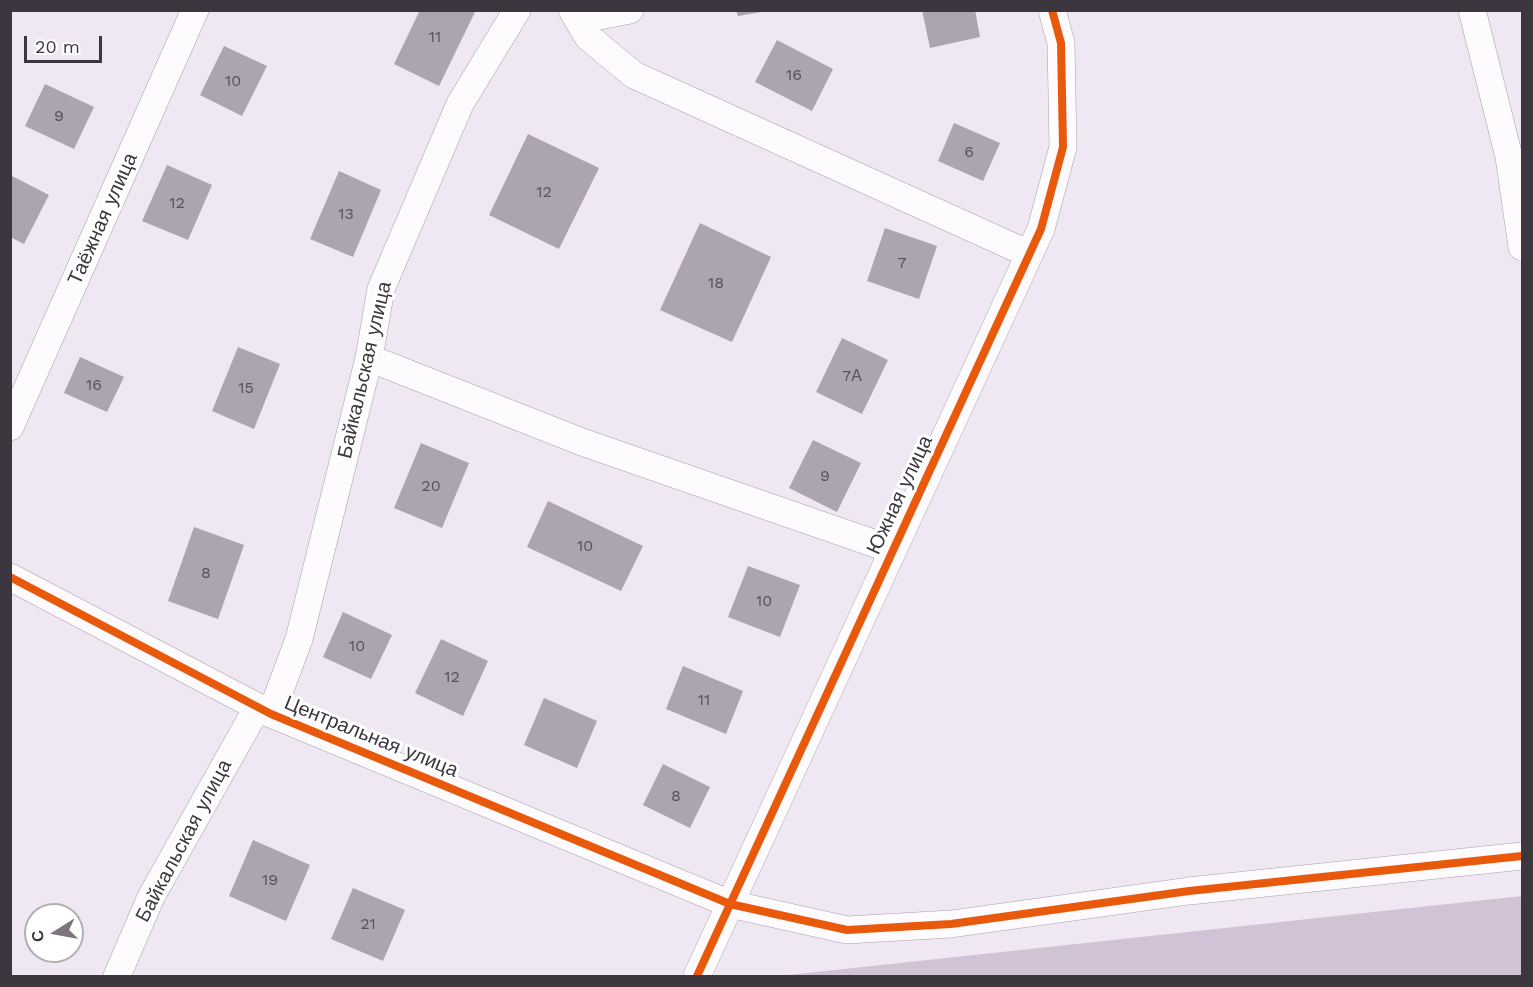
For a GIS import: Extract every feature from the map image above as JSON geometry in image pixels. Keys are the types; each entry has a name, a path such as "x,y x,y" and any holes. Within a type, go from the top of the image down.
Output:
{"street":[{"name":"Таёжная улица","path":"10,427 195,10"},
{"name":"Байкальская улица","path":"117,976 151,897 264,711 299,639 369,358 381,289 455,115 517,10"},
{"path":"572,10 588,37 634,75 1029,254"},
{"path":"581,10 594,17 630,10"},
{"name":"Южная улица","path":"697,976 1041,229 1063,147 1061,43 1052,10"},
{"path":"1473,10 1509,157 1522,247"},
{"path":"369,358 582,442 893,550"},
{"name":"Центральная улица","path":"10,577 264,711 730,904 847,930 951,924 1189,891 1522,856"}],"shaded area":[{"path":"1522,896 1522,976 779,976"}],"building":[{"path":"420,10 476,10 439,86 394,64"},
{"path":"736,10 761,10 761,12 738,16"},
{"path":"922,10 975,10 980,37 930,48"},
{"path":"777,40 833,69 812,111 755,82"},
{"path":"224,46 267,66 242,116 200,95"},
{"path":"45,84 94,107 74,149 25,126"},
{"path":"954,123 1000,143 983,181 938,161"},
{"path":"528,134 599,168 559,249 489,215"},
{"path":"167,165 212,185 188,240 142,221"},
{"path":"339,171 381,190 353,257 310,239"},
{"path":"10,175 49,195 24,244 10,237"},
{"path":"700,223 771,257 732,342 660,310"},
{"path":"885,228 937,246 919,299 867,281"},
{"path":"842,338 888,360 862,414 816,392"},
{"path":"238,347 280,364 254,429 212,411"},
{"path":"80,357 124,377 107,412 64,393"},
{"path":"813,440 861,463 837,512 789,488"},
{"path":"421,443 469,463 442,528 394,508"},
{"path":"548,501 643,546 621,591 527,547"},
{"path":"194,527 244,545 218,619 168,601"},
{"path":"748,566 800,585 780,637 728,617"},
{"path":"343,612 392,635 371,679 323,657"},
{"path":"441,639 488,661 463,716 415,693"},
{"path":"683,666 743,691 726,734 666,709"},
{"path":"544,698 597,721 577,768 524,745"},
{"path":"663,764 710,787 690,828 643,805"},
{"path":"253,840 310,865 286,921 229,896"},
{"path":"353,888 405,910 383,961 331,939"}],"cycle path":[{"path":"697,976 1041,229 1063,147 1061,43 1052,10"},
{"path":"10,577 271,714 730,904 847,930 951,924 1189,891 1522,856"}]}
